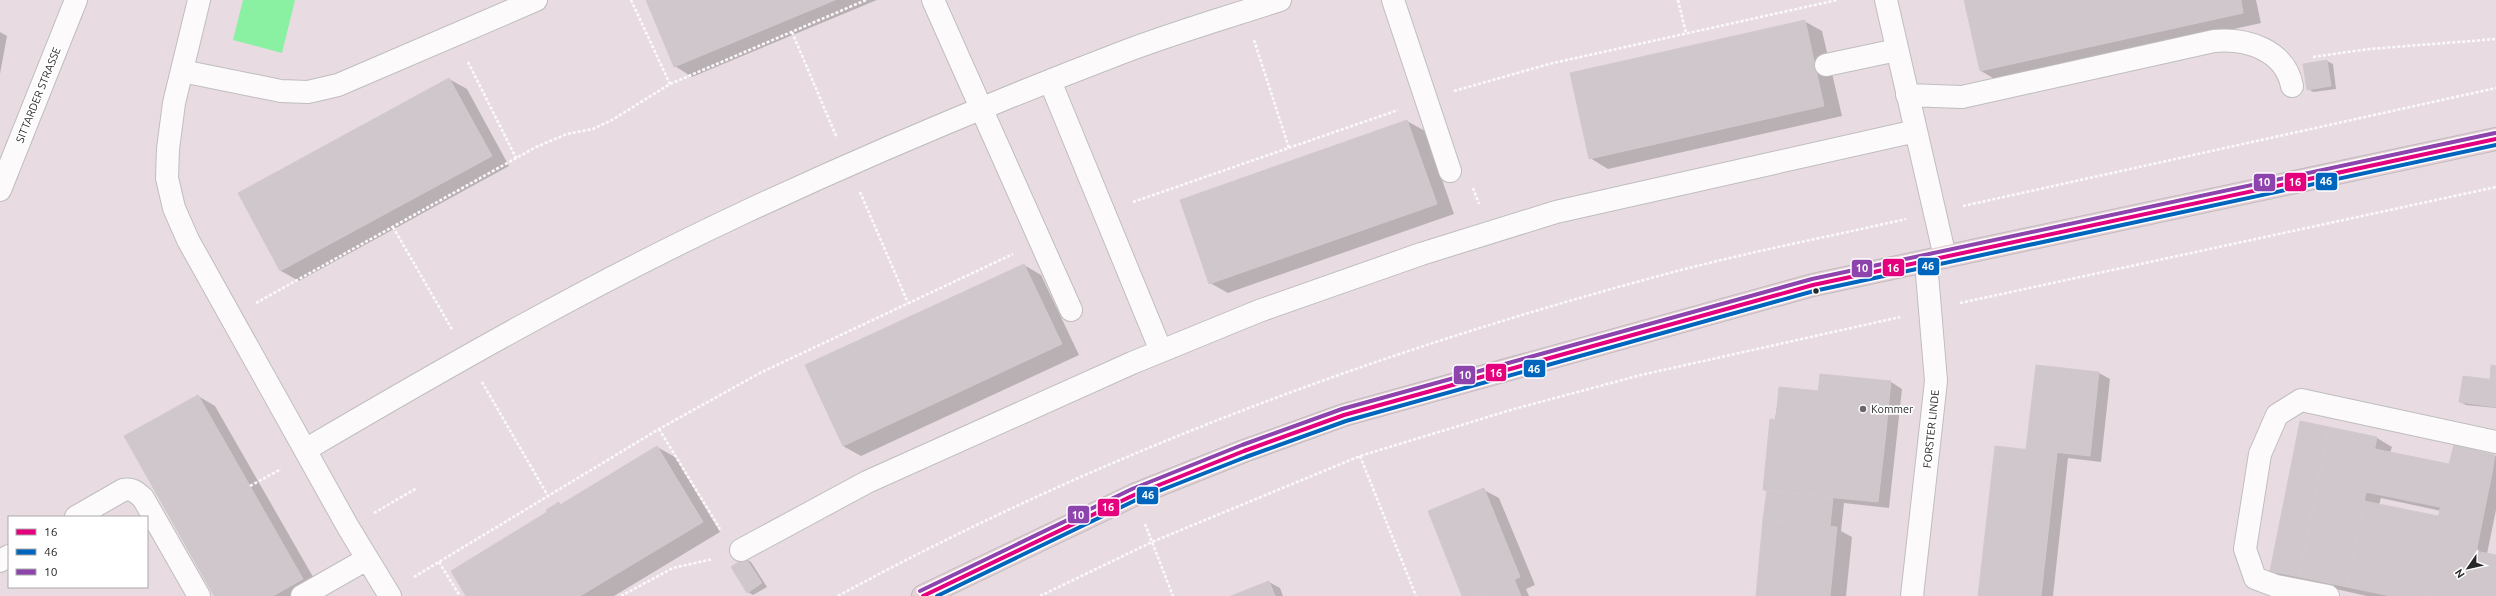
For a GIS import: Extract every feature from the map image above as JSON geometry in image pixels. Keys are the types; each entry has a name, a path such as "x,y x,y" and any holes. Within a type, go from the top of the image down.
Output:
{"main road":[{"path":"923,596 1134,495 1244,451 1344,415 1812,285 1935,260 2496,139"}],"street":[{"name":"SITTARDER STRASSE","path":"0,190 76,0"},
{"path":"199,0 174,103 167,178 174,208 188,240 306,452 348,527 390,596"},
{"path":"182,71 280,91 308,92 338,85 536,0"},
{"path":"933,0 1071,310"},
{"path":"306,452 417,385 575,298 741,214 980,108 1124,52 1280,0"},
{"path":"1393,0 1450,171"},
{"name":"FORSTER LINDE","path":"1886,0 1916,131 1935,260 1930,310 1936,381 1912,596"},
{"path":"1908,95 1962,97 2214,41 2234,39 2254,45 2282,63 2289,73 2292,86"},
{"path":"1826,65 1897,50"},
{"path":"1050,81 1162,351"},
{"path":"738,552 868,482 1162,351 1259,311 1421,254 1556,212 1916,131"},
{"path":"2328,596 2276,586 2255,578 2245,549 2260,454 2276,416 2301,400 2496,442"},
{"path":"78,516 123,490 129,489 136,492 143,498 199,596"},
{"path":"302,596 367,559"}],"path":[{"path":"631,0 670,84"},
{"path":"232,317 516,158 567,134 593,129 612,120 670,84 866,0"},
{"path":"1678,0 1686,33"},
{"path":"1244,12 1289,148"},
{"path":"455,35 516,158"},
{"path":"2282,63 2369,50 2496,39"},
{"path":"1040,596 1152,542 1360,456 1514,409 1642,376 1930,310 2496,187"},
{"path":"621,596 673,568 693,562 723,558 738,552 659,429"},
{"path":"250,486 306,452"},
{"path":"1360,456 1416,596"},
{"path":"348,527 417,488"},
{"path":"1152,542 1173,596"},
{"path":"439,562 460,596"}],"shaded area":[{"path":"243,0 295,0 282,53 233,40"}],"building":[{"path":"646,0 835,0 674,67"},
{"path":"1964,0 2241,0 2243,13 1980,71"},
{"path":"1805,20 1824,106 1589,159 1570,73"},
{"path":"2327,60 2331,86 2307,90 2303,64"},
{"path":"449,78 492,156 280,271 238,193"},
{"path":"1407,120 1437,204 1209,284 1180,200"},
{"path":"1024,264 1062,344 843,446 805,365"},
{"path":"2036,365 2099,372 2090,456 2026,449"},
{"path":"2491,365 2496,366 2496,380 2490,379"},
{"path":"1820,374 1891,381 1885,441 1814,434"},
{"path":"2463,376 2496,380 2496,407 2459,402"},
{"path":"1779,387 1819,391 1815,424 1776,419"},
{"path":"198,395 303,579 273,596 214,596 124,436"},
{"path":"1770,419 1815,424 1814,434 1832,435 1826,497 1763,490"},
{"path":"2300,421 2329,427 2299,577 2270,571"},
{"path":"2329,427 2377,437 2347,587 2299,577"},
{"path":"1832,435 1885,441 1878,502 1826,497"},
{"path":"2454,445 2495,455 2492,473 2449,464"},
{"path":"657,446 703,522 580,596 466,596 451,571 547,512 546,510 559,502 560,505"},
{"path":"1995,446 2057,453 2048,533 1986,526"},
{"path":"2375,449 2449,464 2440,507 2366,492"},
{"path":"2449,464 2492,473 2472,572 2429,563"},
{"path":"1484,488 1520,577 1474,596 1462,596 1428,511"},
{"path":"1767,490 1833,497 1830,526 1763,519"},
{"path":"2364,501 2438,516 2429,563 2434,564 2427,596 2391,596 2347,587"},
{"path":"1763,519 1837,527 1830,596 1756,596"},
{"path":"1986,526 2048,533 2041,596 1978,596"},
{"path":"2475,551 2496,555 2496,577 2472,572"},
{"path":"745,557 762,583 747,593 731,567"},
{"path":"2434,564 2496,577 2496,596 2427,596"},
{"path":"1514,579 1521,596 1474,596"},
{"path":"1269,581 1275,596 1231,596"}],"transit line":[{"name":"10","path":"920,591 1132,489 1242,445 1342,409 1812,279 2495,133"},
{"name":"16","path":"923,596 1134,495 1244,451 1344,415 1813,285 2496,139"},
{"name":"46","path":"937,596 1136,500 1246,457 1346,421 1814,291 2496,145"}],"place":[{"name":"Kommer","path":"1863,409"}]}
